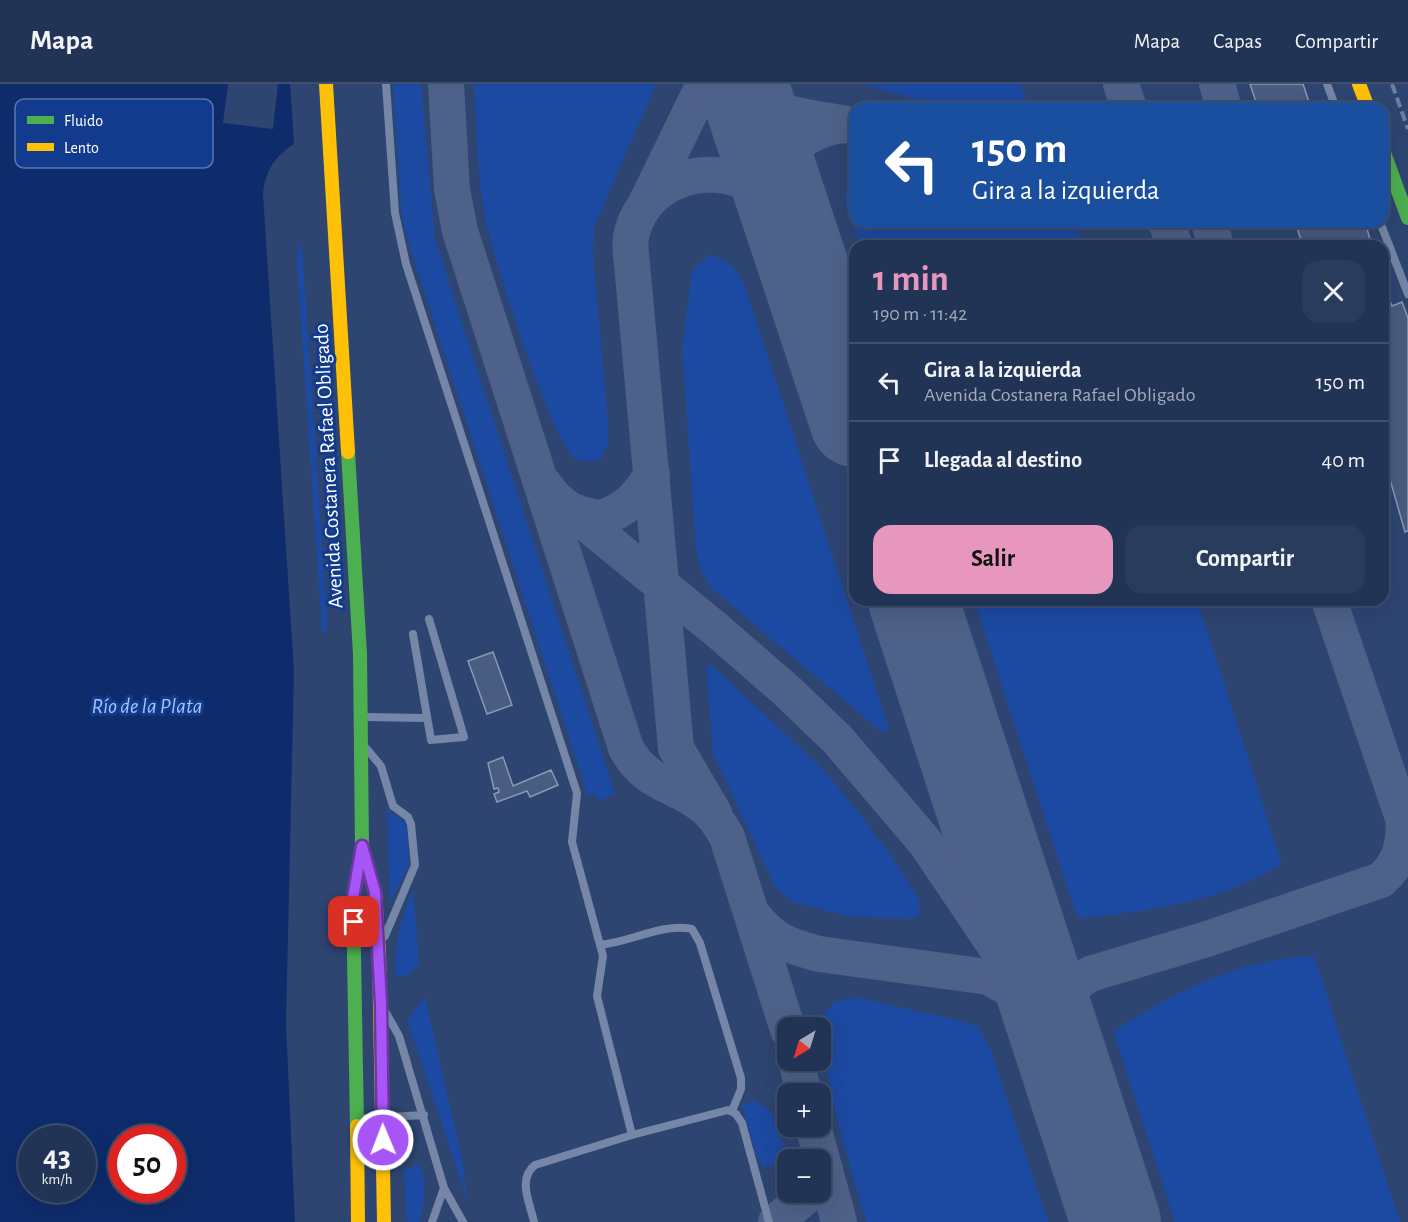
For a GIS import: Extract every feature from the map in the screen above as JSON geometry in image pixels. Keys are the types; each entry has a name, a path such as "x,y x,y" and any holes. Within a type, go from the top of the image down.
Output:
{"main road":[{"name":"Avenida Costanera Rafael Obligado","path":"326,84 360,654 362,846 353,898 358,1222"},
{"path":"1359,84 1366,102"},
{"path":"1389,166 1408,218"},
{"name":"Avenida Costanera Rafael Obligado","path":"362,846 375,892 379,951 384,1222"}],"lane":[{"path":"386,84 399,238 577,793 572,842 603,956 597,996 632,1135"},
{"path":"1327,84 1334,102"},
{"path":"1389,245 1408,294"},
{"path":"413,634 431,740 464,737 429,619"},
{"path":"361,717 427,717"},
{"path":"361,744 381,766 393,807 410,819 415,862 379,951"},
{"path":"600,945 616,944 677,926 692,929 700,943 711,974 741,1078 741,1089 732,1111"},
{"path":"381,1005 399,1036 444,1188 463,1222"},
{"path":"534,1222 525,1182 528,1170 535,1165 632,1135 732,1111"},
{"path":"732,1111 742,1123 747,1136 769,1222"},
{"path":"356,1119 424,1115"},
{"path":"432,1222 444,1188"}],"shaded area":[{"path":"393,84 421,84 435,239 615,794 598,801 596,794 588,796 411,251 402,218"},
{"path":"474,84 656,84 594,227 593,255 608,422 608,443 600,460 577,459 564,443 551,417 523,344 498,267 485,217 479,167"},
{"path":"862,84 1021,84 1027,102 926,102"},
{"path":"849,190 849,213 844,198 846,191"},
{"path":"854,228 1077,228 1080,240 858,240"},
{"path":"298,245 302,245 328,631 322,632 297,262"},
{"path":"711,255 724,260 733,267 746,290 889,729 883,733 710,587 700,569 696,547 682,348 692,270"},
{"path":"976,606 1199,606 1282,864 1234,887 1185,903 1081,918 1076,914"},
{"path":"711,665 818,764 850,802 890,854 919,899 919,915 912,919 846,916 793,902 775,887 713,753 706,667"},
{"path":"387,805 392,815 406,822 410,864 390,903"},
{"path":"413,888 419,963 409,975 395,976 399,931"},
{"path":"1314,956 1400,1222 1175,1222 1114,1033 1164,1001 1205,981 1269,961"},
{"path":"425,997 462,1159 468,1202 407,1020"},
{"path":"859,998 957,1020 978,1027 990,1048 1048,1222 866,1222 837,1119 828,1071 831,1071 831,1017 824,1017 824,1013 836,1001"},
{"path":"753,1101 762,1105 774,1117 777,1123 777,1137 782,1137 784,1149 777,1149 777,1165 763,1167 755,1151 742,1105"},
{"path":"415,1163 423,1173 423,1208 420,1222 407,1222 404,1169 413,1168"}],"water":[{"name":"Río de la Plata","path":"0,84 228,84 223,123 273,129 278,84 290,84 294,144 272,165 266,178 263,194 294,671 286,1024 295,1222 0,1222"}],"building":[{"path":"1250,84 1303,84 1309,102 1256,102"},
{"path":"1297,228 1367,228 1370,240 1301,240"},
{"path":"1389,298 1392,306 1402,302 1408,318 1408,531 1405,532 1389,476"},
{"path":"493,652 512,705 487,714 468,661"},
{"path":"503,757 513,786 551,770 558,785 530,797 527,791 497,802 494,794 499,792 498,788 494,789 488,763"}],"taxiway":[{"path":"446,84 452,189 460,231 626,748 634,760 652,777 704,807 725,833 784,1017"},
{"path":"647,201 704,84"},
{"path":"747,84 755,95 778,109 791,114 847,124"},
{"path":"1121,84 1127,102"},
{"path":"1217,84 1222,102"},
{"path":"779,195 784,163 791,150 816,133 836,126 849,125"},
{"path":"714,813 676,748 631,236 639,214 650,199 664,188 680,180 715,175 734,178 751,185 765,195 776,208 793,238"},
{"path":"1168,228 1173,240"},
{"path":"1211,228 1214,240"},
{"path":"569,510 594,517 602,517 618,511 643,488 652,474"},
{"path":"543,483 555,498 718,631 787,691 838,740 925,842 1037,1008"},
{"path":"1331,606 1408,833"},
{"path":"1058,1042 1061,1002 1065,994 1079,981 1090,974 1207,939 1381,880 1393,867 1400,852 1404,818"},
{"path":"753,915 775,937 808,951 988,977 1028,999"},
{"path":"799,1071 801,1083"},
{"path":"816,1137 839,1222"},
{"path":"776,1222 798,1203"}],"runway":[{"path":"743,84 849,404"},
{"path":"915,606 1116,1222"}],"railway":[{"path":"1392,84 1408,129"}],"traffic: fast":[{"path":"1389,166 1408,218"},
{"path":"348,452 360,654 362,846 353,898 357,1126"}],"traffic: slow":[{"path":"326,84 348,452"},
{"path":"1359,84 1366,102"},
{"path":"363,853 375,892 379,952 384,1222"},
{"path":"357,1126 358,1222"}],"route":[{"path":"354,922 353,898 362,846 375,892 381,1005 383,1140"}]}
